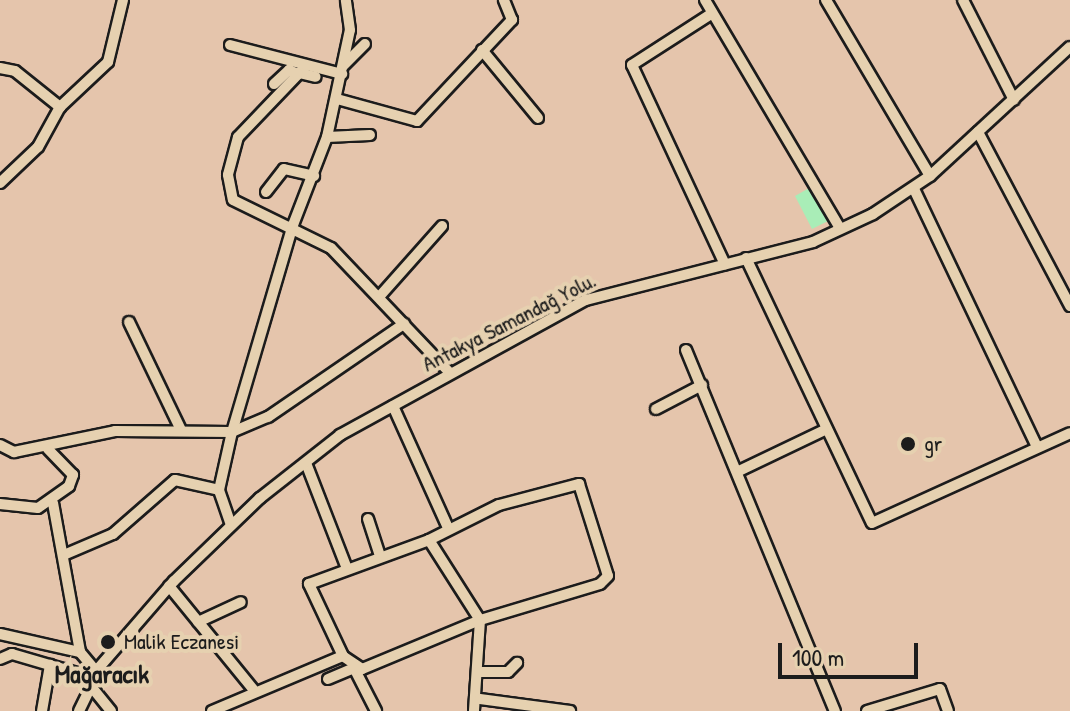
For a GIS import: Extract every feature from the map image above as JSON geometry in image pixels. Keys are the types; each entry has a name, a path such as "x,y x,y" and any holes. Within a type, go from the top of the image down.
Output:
{"street":[{"path":"0,183 38,147 60,107 108,62 123,0"},
{"path":"231,525 219,490 232,432 293,225 314,176 337,99 343,70 346,0"},
{"path":"337,99 417,121 512,20 504,0"},
{"path":"705,0 839,227"},
{"path":"826,0 930,176"},
{"path":"963,0 1014,100"},
{"path":"711,14 632,65 725,264"},
{"path":"274,84 289,70 343,70 365,44"},
{"path":"230,45 316,77"},
{"name":"Antakya Samandağ Yolu.","path":"79,711 94,678 169,586 231,525 306,463 449,372 586,300 813,242 914,189 1070,47"},
{"path":"482,50 538,118"},
{"path":"0,68 15,71 60,107"},
{"path":"300,71 238,137 228,175 241,210 293,225 331,248 449,372"},
{"path":"978,132 1070,306"},
{"path":"327,137 370,135"},
{"path":"266,192 284,169 314,176"},
{"path":"914,189 1037,447"},
{"path":"379,297 442,226"},
{"path":"746,258 872,523 1070,433"},
{"path":"129,322 181,430"},
{"path":"0,445 14,452 48,449 115,431 232,432 268,417 404,324"},
{"path":"686,350 741,470 835,711"},
{"path":"656,409 702,385"},
{"path":"393,406 448,528"},
{"path":"741,470 827,429"},
{"path":"48,449 73,475 53,503 66,554 68,613 80,652 111,711"},
{"path":"306,463 346,566"},
{"path":"66,554 113,534 175,480 219,490"},
{"path":"328,679 353,667 480,620 608,576 588,500 579,484 499,505 429,540 379,553 309,584 343,656 353,667 376,711"},
{"path":"0,504 53,503"},
{"path":"368,519 379,553"},
{"path":"429,540 480,620 480,699 474,711"},
{"path":"169,586 253,689"},
{"path":"198,622 241,602"},
{"path":"0,634 80,652"},
{"path":"0,659 12,654 94,678"},
{"path":"212,711 253,689 343,656"},
{"path":"481,672 508,672 517,663"},
{"path":"42,711 50,665"},
{"path":"867,711 940,689 948,711"},
{"path":"480,699 570,711"}],"green space":[{"path":"811,187 828,221 812,229 795,196"}],"place":[{"name":"gr","path":"908,444"},
{"name":"Malik Eczanesi","path":"108,642"}],"district":[{"name":"Mağaracık","path":"102,674"}]}
